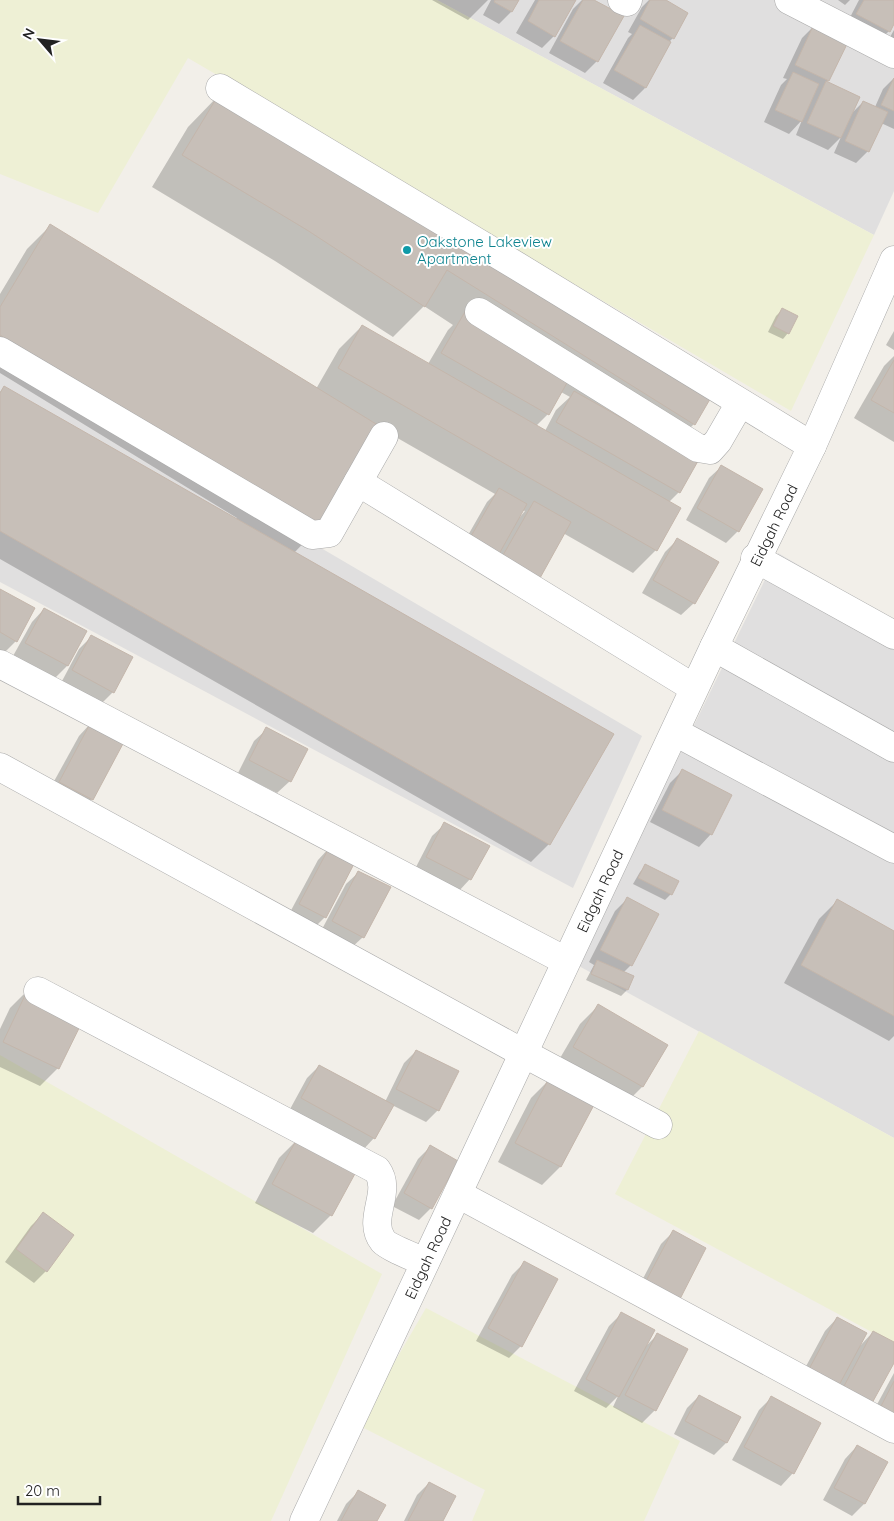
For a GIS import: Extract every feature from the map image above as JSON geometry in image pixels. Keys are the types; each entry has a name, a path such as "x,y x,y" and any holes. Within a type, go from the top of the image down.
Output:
{"street":[{"path":"622,0 627,2 628,0"},
{"path":"789,0 894,54"},
{"path":"220,88 812,446"},
{"name":"Eidgah Road","path":"304,1521 694,688 812,446 894,260"},
{"path":"479,312 698,448 710,450 718,441 740,402"},
{"path":"0,351 312,535 329,533 384,436"},
{"path":"358,482 694,688"},
{"path":"756,558 894,635"},
{"path":"714,647 894,748"},
{"path":"0,664 566,961"},
{"path":"675,732 894,849"},
{"path":"0,767 658,1125"},
{"path":"38,991 377,1170 382,1177 384,1186 378,1209 379,1232 384,1242 425,1262"},
{"path":"458,1194 894,1429"}],"shaded area":[{"path":"437,0 894,0 894,191 874,235"},
{"path":"0,360 642,736 573,888 0,582"},
{"path":"778,553 894,621 894,1138 577,965"}],"green space":[{"path":"0,0 437,0 874,235 791,411 188,58 98,213 0,174"},
{"path":"699,1031 894,1138 894,1344 615,1194"},
{"path":"0,1055 382,1274 271,1521 0,1521"},
{"path":"426,1308 680,1441 644,1521 472,1521 485,1490 358,1425"}],"building":[{"path":"495,0 519,0 512,12 494,2"},
{"path":"539,0 576,0 555,37 528,21"},
{"path":"583,0 594,0 624,16 598,62 560,41"},
{"path":"650,0 666,0 688,13 674,39 640,19"},
{"path":"864,0 894,0 894,24 890,32 856,14"},
{"path":"814,24 849,40 829,81 795,65"},
{"path":"640,25 671,42 646,88 614,70"},
{"path":"793,72 819,84 802,122 775,110"},
{"path":"894,78 894,111 881,105"},
{"path":"826,81 860,97 841,138 807,123"},
{"name":"Oakstone Lakeview Apartment","path":"219,94 713,394 695,425 447,270 425,307 307,230 182,155"},
{"path":"863,101 888,112 869,152 845,141"},
{"path":"50,224 381,427 318,530 0,335 0,307"},
{"path":"782,308 798,316 789,334 773,326"},
{"path":"466,310 573,372 549,415 441,353"},
{"path":"362,325 681,508 657,551 338,368"},
{"path":"894,360 894,413 871,400"},
{"path":"4,386 614,734 550,845 0,531 0,393"},
{"path":"574,391 698,461 680,493 556,422"},
{"path":"721,465 763,489 739,532 697,508"},
{"path":"499,488 527,504 499,554 470,538"},
{"path":"534,501 571,522 540,578 502,557"},
{"path":"677,538 719,562 695,604 653,580"},
{"path":"0,589 35,608 17,642 0,632"},
{"path":"44,608 87,631 68,666 25,643"},
{"path":"91,635 133,657 114,693 72,670"},
{"path":"91,722 125,740 93,800 59,782"},
{"path":"266,727 308,749 291,782 249,760"},
{"path":"682,769 732,795 712,835 662,810"},
{"path":"444,822 490,846 471,880 426,857"},
{"path":"330,846 356,860 326,918 299,904"},
{"path":"645,864 679,881 672,895 638,878"},
{"path":"358,871 391,887 364,938 332,921"},
{"path":"627,897 659,914 632,966 600,950"},
{"path":"837,899 894,931 894,1016 801,965"},
{"path":"597,960 634,976 628,990 591,974"},
{"path":"28,989 85,1016 59,1069 3,1042"},
{"path":"598,1004 668,1045 643,1087 573,1047"},
{"path":"416,1050 459,1071 439,1111 396,1089"},
{"path":"319,1065 394,1105 375,1139 301,1098"},
{"path":"549,1078 595,1103 561,1167 515,1143"},
{"path":"297,1139 357,1170 332,1216 272,1184"},
{"path":"430,1145 458,1161 432,1209 404,1193"},
{"path":"43,1212 74,1235 47,1272 16,1249"},
{"path":"673,1230 706,1248 680,1299 646,1281"},
{"path":"524,1261 558,1279 522,1347 488,1328"},
{"path":"621,1312 655,1330 619,1397 586,1379"},
{"path":"837,1317 867,1333 838,1387 808,1371"},
{"path":"873,1331 894,1342 894,1363 871,1405 842,1390"},
{"path":"657,1333 688,1349 656,1411 625,1395"},
{"path":"894,1381 894,1419 879,1410"},
{"path":"699,1395 741,1417 727,1443 685,1421"},
{"path":"771,1396 821,1423 794,1474 744,1447"},
{"path":"857,1445 888,1462 865,1504 834,1488"},
{"path":"429,1482 456,1496 443,1521 408,1521"},
{"path":"358,1490 386,1505 377,1521 341,1521"}],"place":[{"name":"Oakstone Lakeview Apartment","path":"407,250"}]}
